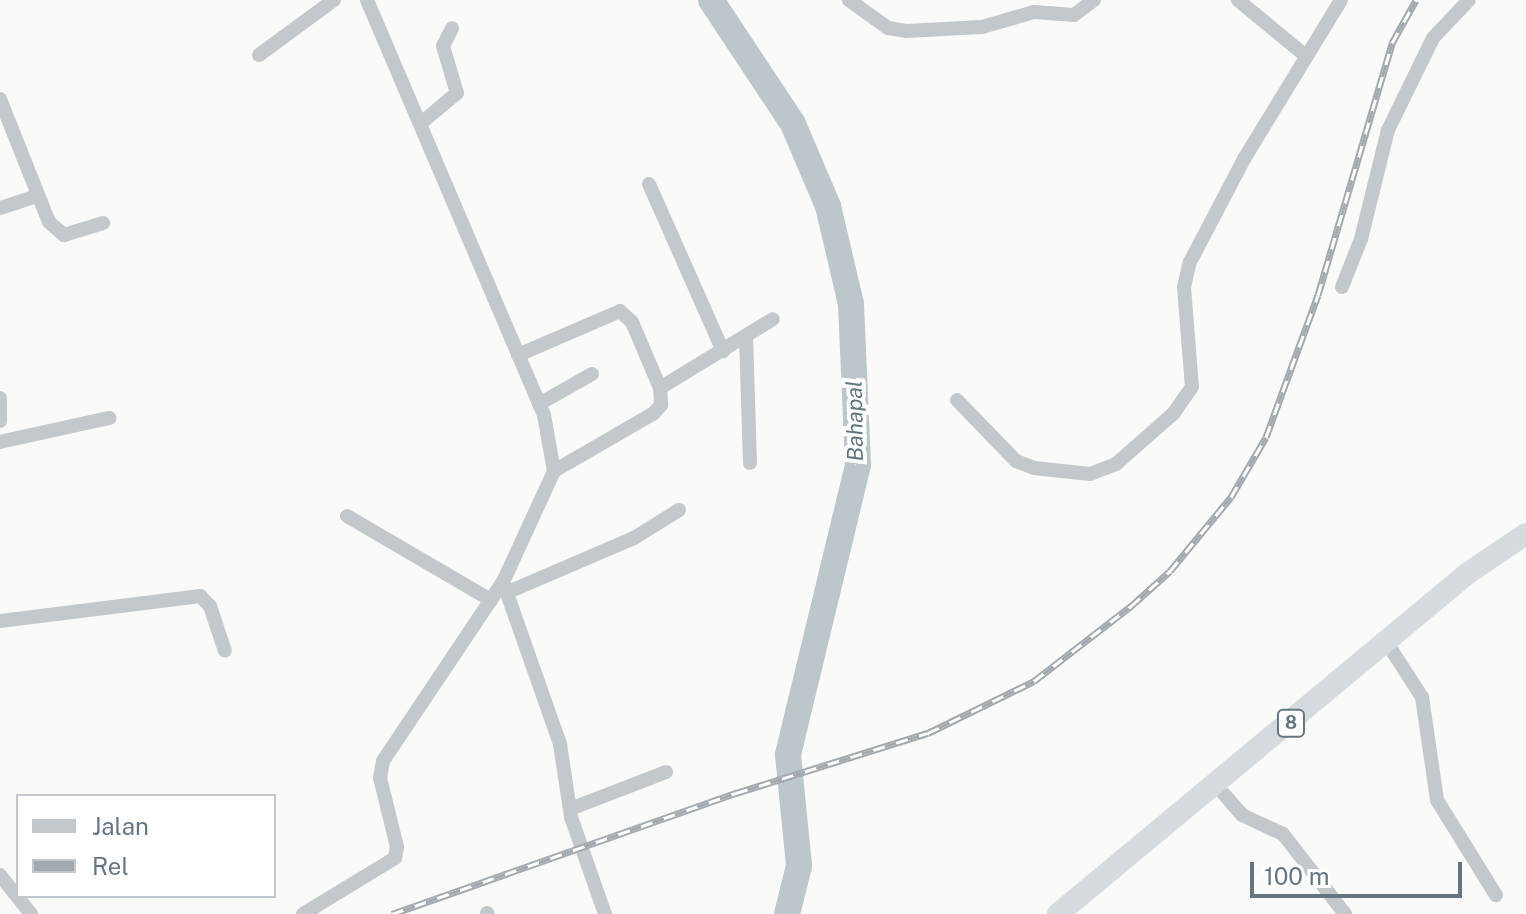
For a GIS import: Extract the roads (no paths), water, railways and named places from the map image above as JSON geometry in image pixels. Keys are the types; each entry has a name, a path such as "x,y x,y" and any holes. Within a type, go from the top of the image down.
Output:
{"highway":[{"name":"8","path":"1058,914 1468,573 1526,534"}],"street":[{"path":"259,55 334,0"},
{"path":"367,0 550,433 554,471 548,494 505,587 560,744 570,809 601,912"},
{"path":"849,0 888,28 906,31 982,27 1034,12 1074,15 1094,0"},
{"path":"1238,0 1307,57"},
{"path":"957,400 1016,461 1034,468 1090,474 1116,464 1173,414 1192,387 1184,287 1190,262 1244,159 1341,0"},
{"path":"1342,287 1361,239 1388,130 1433,38 1469,0"},
{"path":"420,124 457,93 443,46 452,28"},
{"path":"0,99 49,222 64,235 103,223"},
{"path":"649,184 723,351"},
{"path":"0,208 37,196"},
{"path":"518,355 620,311 632,322 660,388 662,401 654,413 554,471"},
{"path":"660,388 773,319"},
{"path":"746,336 750,463"},
{"path":"539,404 592,374"},
{"path":"0,398 0,421"},
{"path":"0,442 109,418"},
{"path":"303,914 395,858 381,766 491,600 505,587 634,538 679,510"},
{"path":"347,516 491,600"},
{"path":"0,621 200,596 210,606 225,651"},
{"path":"1387,643 1422,697 1437,800 1496,895"},
{"path":"570,809 666,772"},
{"path":"1216,785 1242,815 1283,834 1345,914"},
{"path":"0,875 16,895"},
{"path":"18,898 31,914"}],"waterway":[{"name":"Bahapal","path":"711,0 793,124 828,206 851,304 858,465 788,755 799,866 787,914"}],"railway":[{"path":"392,914 736,793 928,733 1034,681 1131,606 1170,571 1231,497 1266,437 1318,295 1392,43 1416,0"}]}
